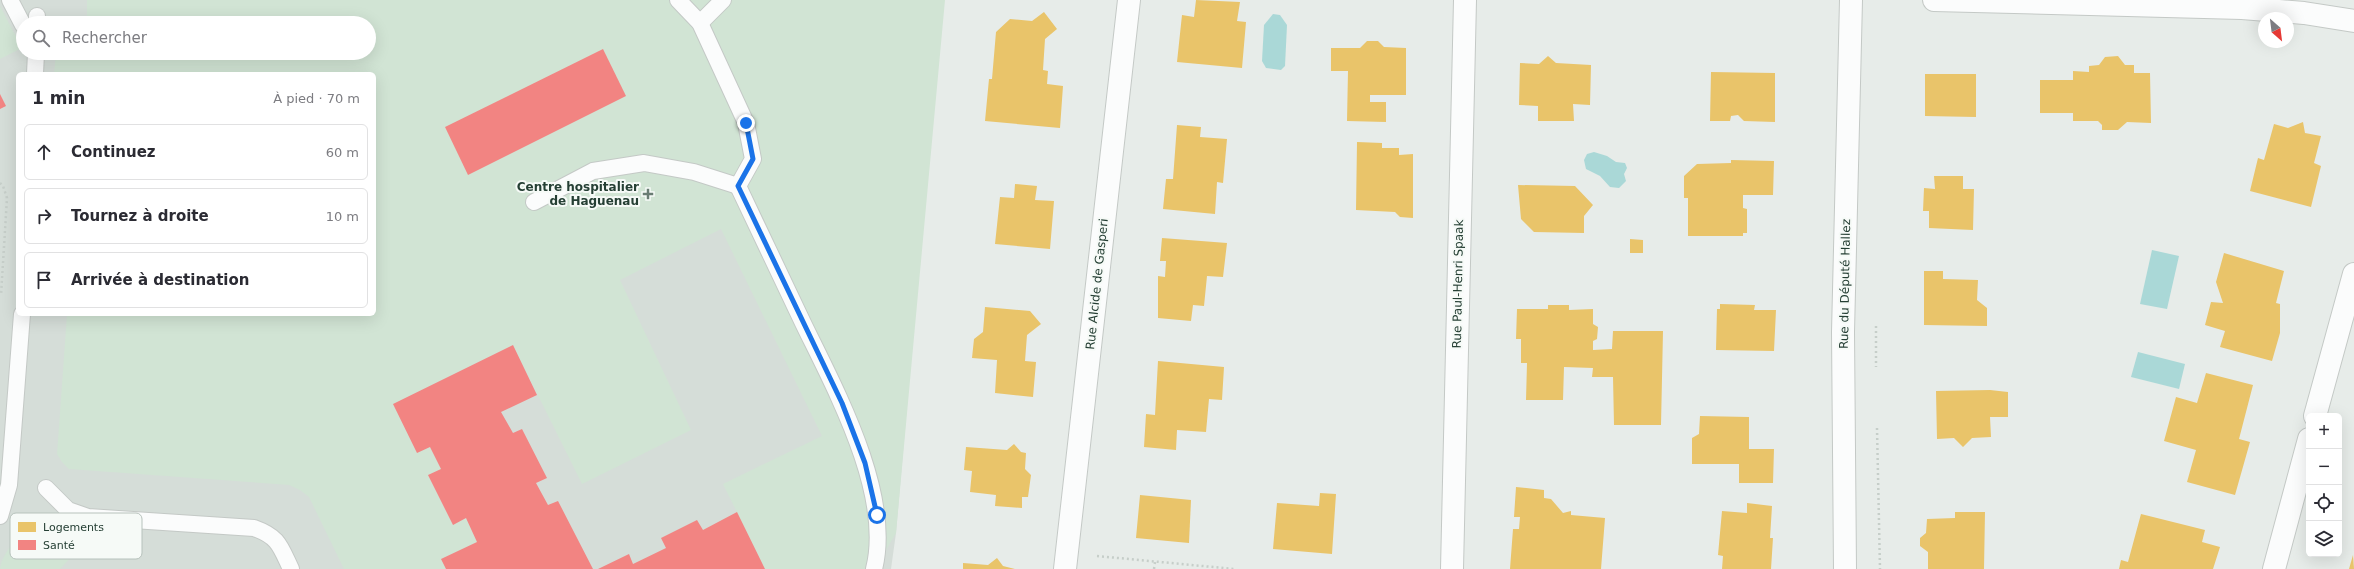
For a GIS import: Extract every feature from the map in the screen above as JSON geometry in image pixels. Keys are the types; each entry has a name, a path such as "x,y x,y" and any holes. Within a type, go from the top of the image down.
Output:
{"street":[{"name":"Rue Alcide de Gasperi","path":"1066,561 1129,0"},
{"name":"Rue Paul-Henri Spaak","path":"1452,569 1464,0"},
{"name":"Rue du Député Hallez","path":"1845,569 1843,332 1851,0"},
{"path":"1934,0 2242,8 2304,6 2354,21"},
{"path":"2316,413 2354,274"},
{"path":"2274,569 2306,449"}],"lane":[{"path":"10,0 18,16"},
{"path":"678,0 700,23 746,123 753,159 738,186"},
{"path":"700,23 723,0"},
{"path":"35,72 36,60"},
{"path":"534,202 593,171 644,163 694,172 738,186 842,403 865,463 877,515 877,560 874,569"},
{"path":"0,516 9,485 22,316"},
{"path":"46,488 68,510 77,513"},
{"path":"142,521 254,528 269,534 278,542 291,569"}],"path":[{"path":"0,183 3,186 7,198 1,303"},
{"path":"1876,324 1876,370"},
{"path":"1877,425 1880,569"},
{"path":"1066,561 1155,561 1234,569"},
{"path":"1154,569 1155,561"}],"shaded area":[{"name":"Centre hospitalier de Haguenau","path":"0,0 942,0 896,533 891,569 0,569"}],"green space":[{"name":"Centre hospitalier de Haguenau","path":"87,0 945,0 896,533 875,569 765,569 723,484 822,436 721,229 620,280 691,430 582,484 513,345 393,404 417,453 430,447 441,469 428,475 453,525 466,518 477,542 441,559 446,569 344,569 309,497 300,490 289,485 69,469 57,454 67,316 376,316 376,72 54,72 55,60 376,60 376,16 87,16"},
{"path":"0,6 16,37 16,51 0,59"},
{"path":"10,546 10,559 70,559 60,569 0,569"}],"water":[{"path":"1273,14 1280,15 1287,25 1285,66 1281,70 1266,68 1262,61 1264,25"},
{"path":"1594,152 1607,156 1616,162 1625,163 1627,168 1624,174 1626,181 1619,188 1610,187 1600,176 1586,169 1584,160 1587,154"},
{"path":"2152,250 2179,256 2167,309 2140,304"},
{"path":"2138,352 2185,364 2179,389 2131,377"}],"building: Logements":[{"path":"1196,0 1240,2 1237,21 1246,22 1242,68 1177,62 1182,15 1194,17"},
{"path":"1044,12 1057,29 1045,39 1043,70 1048,71 1047,84 1063,86 1060,128 985,121 989,79 992,79 996,32 1010,19 1032,21"},
{"path":"1367,41 1378,41 1384,47 1406,48 1406,95 1370,95 1370,102 1386,102 1386,122 1347,121 1348,71 1331,71 1331,48 1360,48"},
{"path":"1548,56 1556,63 1591,65 1590,105 1573,104 1574,121 1538,121 1538,106 1519,105 1520,63 1539,64"},
{"path":"2118,56 2125,65 2134,65 2134,73 2150,73 2151,123 2127,122 2118,130 2102,130 2102,125 2098,121 2073,121 2073,113 2040,113 2040,80 2073,80 2073,71 2089,72 2089,66 2099,65 2105,57"},
{"path":"1711,72 1775,73 1775,122 1744,121 1738,115 1731,116 1730,121 1710,121"},
{"path":"1925,74 1976,74 1976,117 1925,116"},
{"path":"2303,122 2305,133 2321,136 2314,163 2321,166 2311,207 2250,191 2258,158 2264,160 2274,124 2288,128"},
{"path":"1177,125 1201,127 1200,137 1227,139 1223,183 1217,182 1215,214 1163,209 1166,179 1173,179"},
{"path":"1357,142 1382,143 1382,148 1399,148 1399,155 1413,154 1413,218 1400,217 1395,212 1356,210"},
{"path":"1731,160 1774,161 1773,195 1743,195 1743,208 1747,209 1747,233 1743,233 1743,236 1688,236 1688,198 1684,198 1684,176 1697,164 1731,163"},
{"path":"1934,176 1963,176 1963,189 1974,189 1973,230 1929,228 1929,211 1923,211 1924,188 1935,189"},
{"path":"1015,184 1037,186 1035,200 1054,201 1050,249 995,244 1000,197 1014,198"},
{"path":"1518,185 1575,186 1593,205 1584,216 1584,233 1534,232 1521,219"},
{"path":"1162,238 1227,243 1223,277 1207,276 1204,306 1193,305 1191,321 1158,318 1158,276 1165,277 1166,261 1160,261"},
{"path":"1630,239 1643,240 1643,253 1630,253"},
{"path":"2224,253 2284,271 2276,303 2280,304 2280,333 2272,361 2220,347 2225,331 2205,325 2211,302 2223,303 2216,282"},
{"path":"1924,271 1943,271 1943,279 1978,280 1977,300 1987,308 1987,326 1924,325"},
{"path":"1720,304 1755,305 1754,310 1776,310 1774,351 1716,350 1717,309 1720,309"},
{"path":"1548,305 1569,305 1569,310 1593,309 1593,324 1598,327 1597,339 1593,341 1593,350 1612,349 1613,331 1663,331 1661,425 1614,425 1613,377 1592,377 1593,368 1564,367 1563,400 1526,400 1527,363 1521,363 1521,339 1516,339 1517,309 1548,309"},
{"path":"985,307 1030,311 1041,324 1027,335 1025,361 1036,362 1033,397 995,393 997,360 972,358 974,339 983,332"},
{"path":"1158,361 1224,367 1222,400 1209,399 1206,432 1177,430 1176,450 1144,447 1146,414 1155,415"},
{"path":"2206,373 2253,385 2239,439 2250,442 2235,495 2187,482 2196,450 2164,441 2176,397 2197,403"},
{"path":"1990,390 2008,392 2008,417 1990,417 1991,437 1972,438 1963,447 1954,438 1937,439 1936,391"},
{"path":"1700,416 1749,417 1749,449 1774,449 1773,483 1739,483 1739,464 1692,464 1692,438 1699,434"},
{"path":"1014,444 1021,452 1026,453 1025,469 1031,475 1028,497 1022,497 1022,508 995,506 996,495 970,492 972,471 964,470 966,447 1007,450"},
{"path":"1516,487 1544,490 1544,498 1551,499 1563,513 1571,511 1571,515 1605,518 1601,569 1510,569 1513,529 1519,529 1520,517 1514,517"},
{"path":"1320,493 1336,494 1332,554 1273,549 1277,503 1319,506"},
{"path":"1140,495 1191,500 1189,543 1136,538"},
{"path":"1747,503 1772,506 1770,538 1773,538 1771,569 1722,569 1723,556 1718,555 1722,511 1747,513"},
{"path":"1955,512 1985,512 1984,569 1928,569 1928,552 1920,546 1920,538 1926,533 1927,519 1955,518"},
{"path":"2141,514 2205,530 2202,542 2220,547 2213,569 2119,569 2121,560 2128,562"},
{"path":"2353,555 2354,569 2349,569"},
{"path":"997,558 1003,566 1015,569 963,569 963,563 988,565"}],"building: Santé":[{"path":"603,49 626,96 468,175 445,127"},
{"path":"0,94 6,106 0,109"},
{"path":"513,345 537,395 501,412 513,433 522,429 547,478 536,483 548,505 558,501 593,569 446,569 441,559 477,542 466,518 453,525 428,475 441,469 430,447 417,453 393,404"},
{"path":"737,512 765,569 598,569 629,554 633,564 666,548 661,538 697,520 703,530"}],"place":[{"name":"Centre hospitalier de Haguenau","path":"648,194"}],"route":[{"path":"746,123 753,159 738,186 842,403 865,463 877,515"}]}
